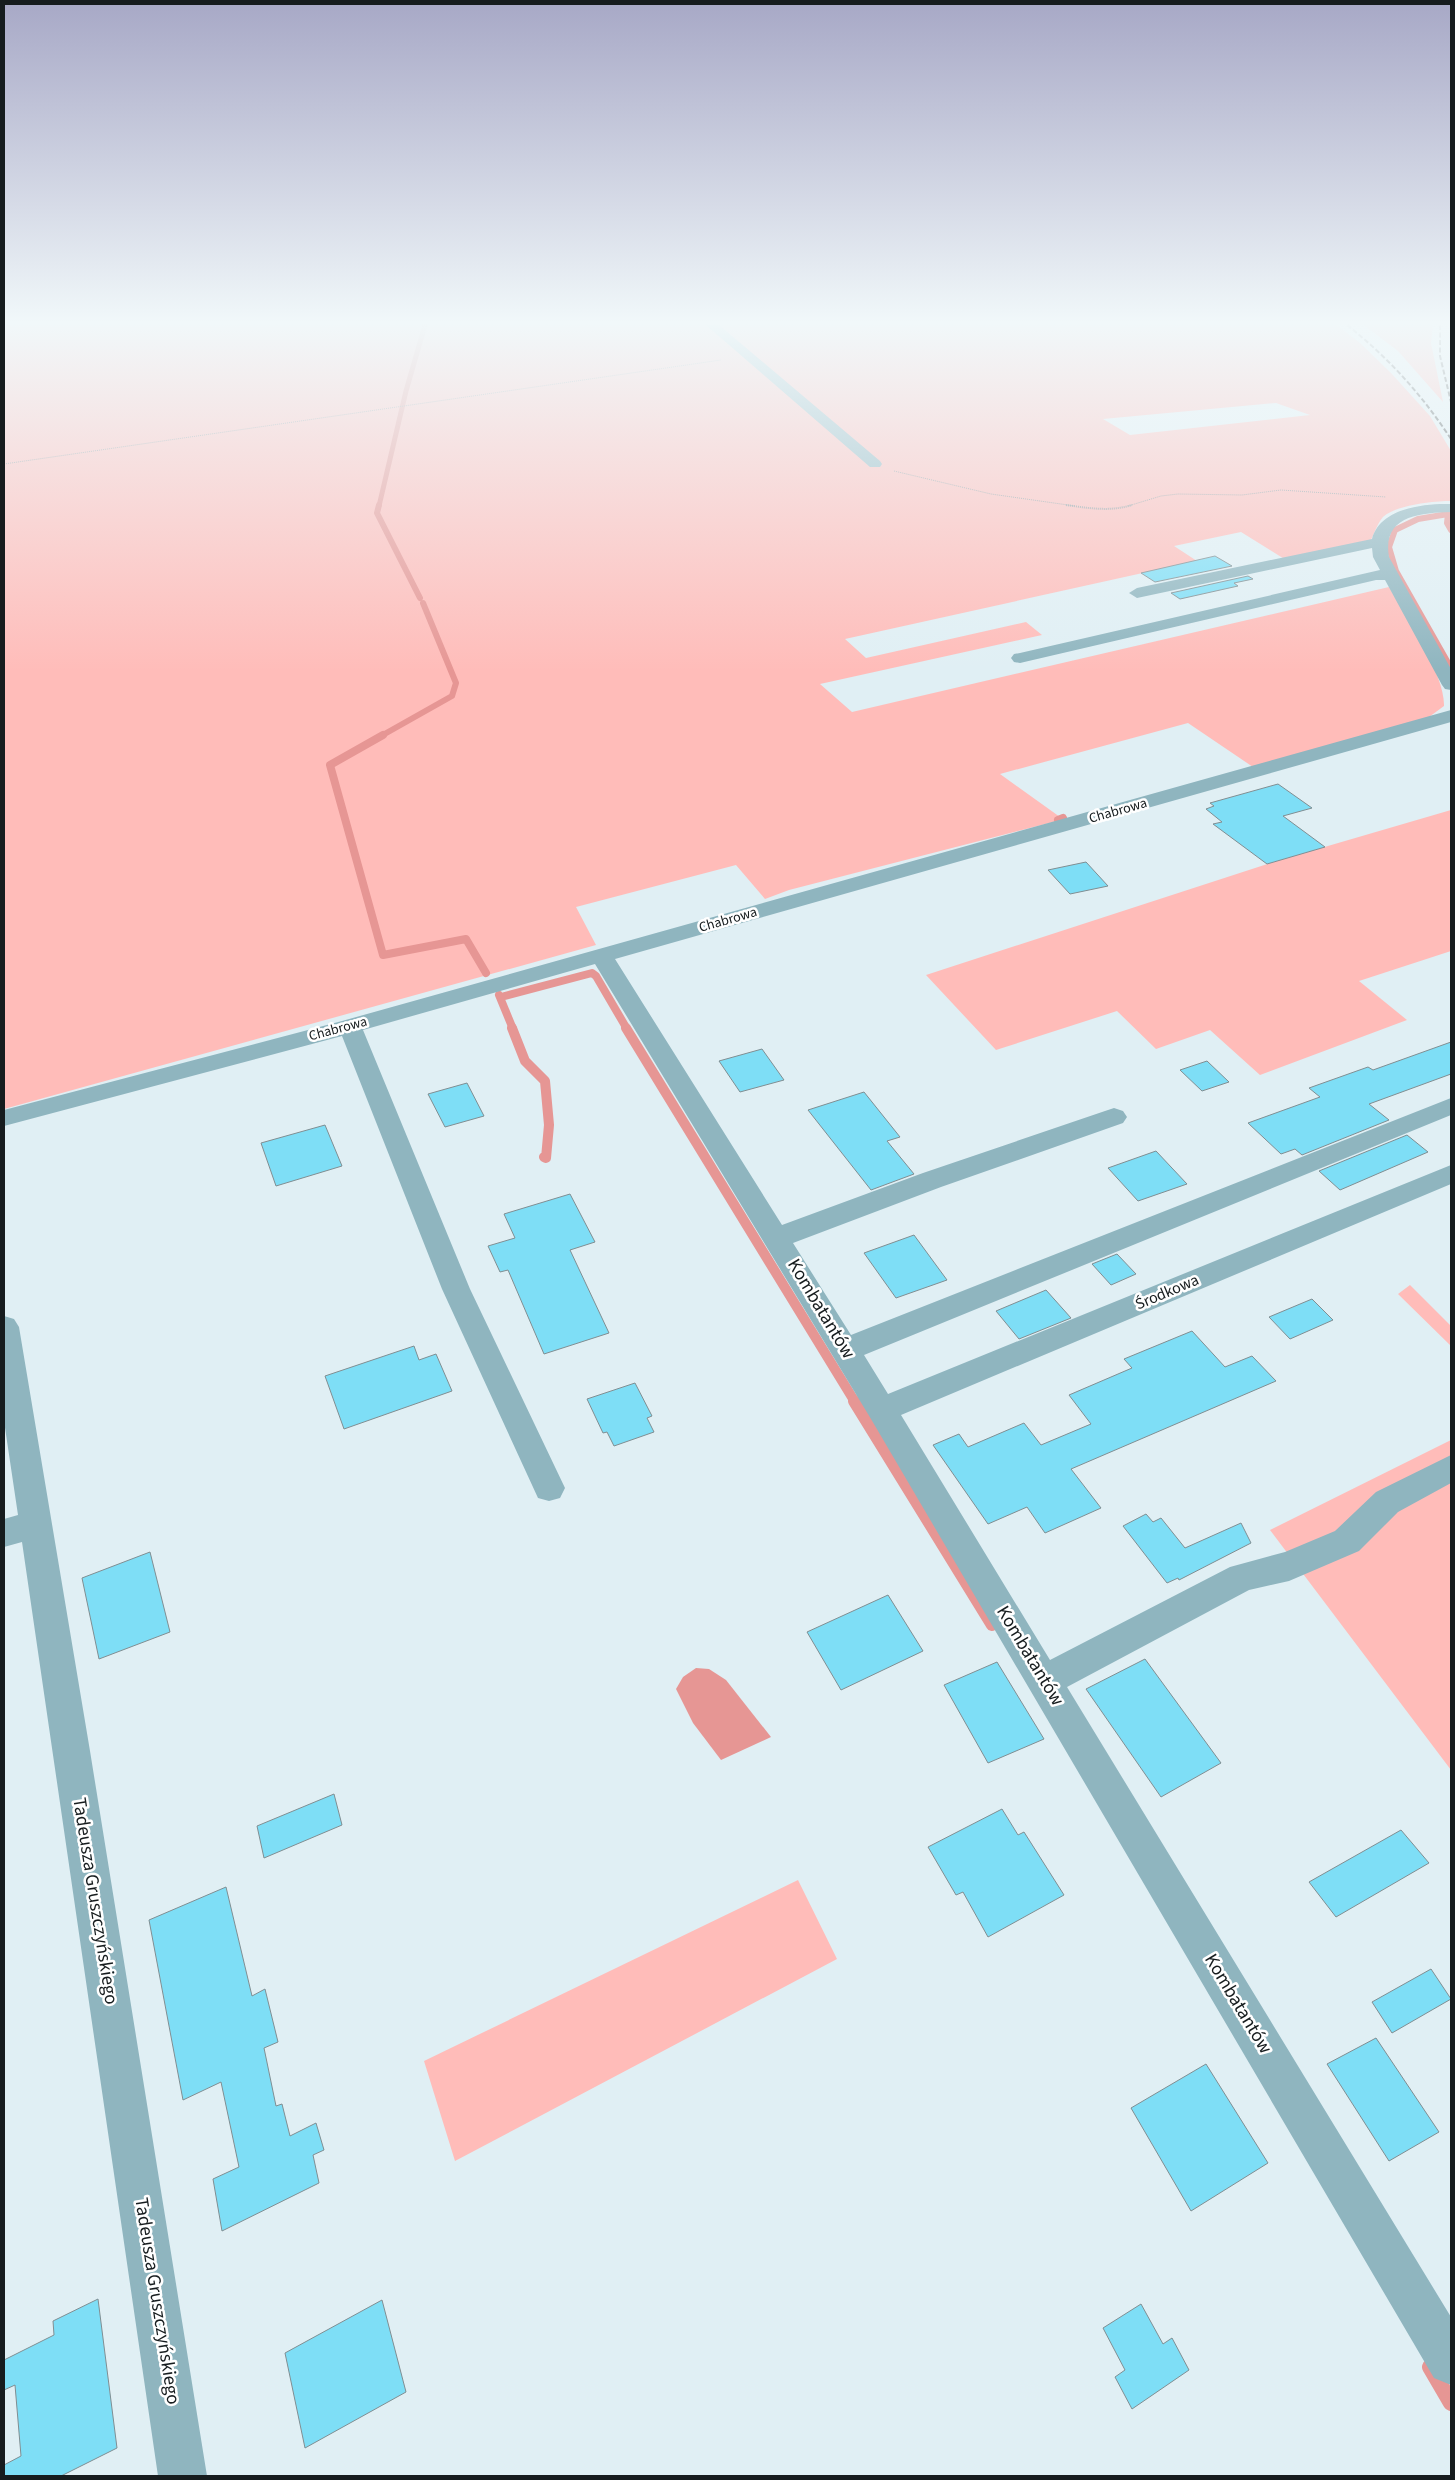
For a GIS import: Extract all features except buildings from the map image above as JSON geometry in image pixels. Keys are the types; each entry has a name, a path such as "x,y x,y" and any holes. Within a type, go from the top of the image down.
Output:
{"street":[{"path":"848,441 875,464"},
{"path":"1451,508 1430,508 1395,520 1383,531 1379,543 1381,558 1451,685"},
{"path":"1137,593 1359,545 1379,543"},
{"path":"1020,658 1376,575 1392,575"},
{"name":"Chabrowa","path":"4,1118 350,1026 1451,716"},
{"name":"Kombatantów","path":"601,955 882,1410 1451,2362"},
{"path":"350,1026 456,1289 548,1488"},
{"path":"845,1350 1451,1106"},
{"path":"777,1238 932,1180 1114,1117"},
{"name":"Środkowa","path":"882,1410 1451,1174"},
{"name":"Tadeusza Gruszczyńskiego","path":"4,1326 20,1529 183,2476"},
{"path":"1045,1681 1242,1577 1289,1566 1347,1541 1387,1502 1451,1468"}],"path":[{"path":"4,464 164,441"},
{"path":"875,464 920,478 991,494 1094,508 1122,508 1161,496 1178,494 1242,495 1281,490 1389,498 1430,508"}],"shaded area":[{"path":"4,441 1445,441 1451,451 1451,501 1416,504 1389,513 1383,517 1377,526 1370,542 1286,560 1241,532 1174,546 1197,561 845,639 866,658 1026,622 1042,635 820,684 852,712 1389,587 1432,662 1443,693 1444,706 1429,717 1253,767 1188,723 1000,774 1060,817 1061,820 789,890 765,899 736,865 576,907 596,945 4,1109"},
{"path":"1451,810 1451,951 1359,981 1407,1020 1260,1075 1210,1030 1156,1049 1117,1011 996,1050 926,975 1280,860"},
{"path":"1410,1285 1451,1326 1451,1346 1398,1294"},
{"path":"1451,1440 1451,1770 1270,1530"},
{"path":"696,1668 709,1669 726,1680 771,1737 721,1760 693,1723 676,1689 683,1677"},
{"path":"798,1880 837,1959 455,2161 424,2061"}],"waterway":[{"path":"379,506 394,441"},
{"path":"379,505 377,513 420,598"},
{"path":"1451,530 1447,523 1448,514 1418,519 1395,530 1389,547 1396,571 1451,668"},
{"path":"381,736 452,696 456,683 423,603"},
{"path":"383,735 330,765 383,955 466,939 486,973"},
{"path":"1058,820 1063,818"},
{"path":"501,997 592,973 596,976 627,1029"},
{"path":"499,995 513,1029"},
{"path":"512,1028 525,1061 545,1081 549,1125 546,1158 544,1157"},
{"path":"626,1028 855,1402"},
{"path":"854,1401 992,1625"},
{"path":"1430,2367 1451,2403"}]}
